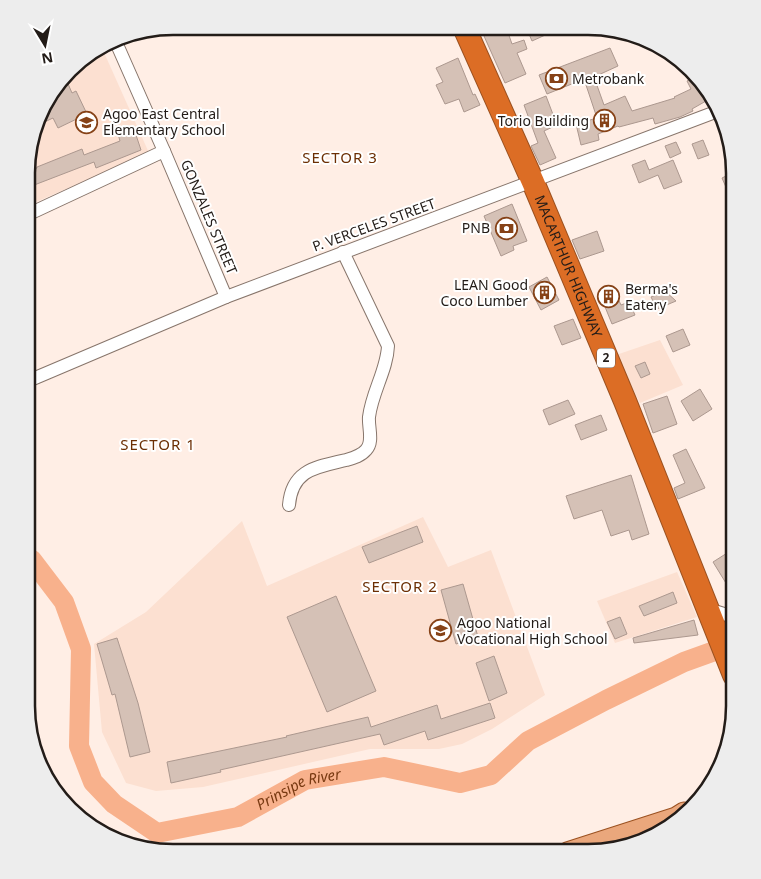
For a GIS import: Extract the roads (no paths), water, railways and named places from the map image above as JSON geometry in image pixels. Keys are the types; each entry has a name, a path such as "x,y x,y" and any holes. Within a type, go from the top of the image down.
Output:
{"highway":[{"name":"MACARTHUR HIGHWAY","path":"468,35 534,182 628,410 719,617 726,644"}],"main road":[{"path":"592,844 663,821"}],"street":[{"name":"GONZALES STREET","path":"118,47 226,297"},
{"name":"P. VERCELES STREET","path":"35,378 226,297 712,113"},
{"path":"35,211 164,151"},
{"path":"289,505 290,492 303,473 354,458 366,451 370,445 369,417 377,385 388,355 388,346 343,252"}],"waterway":[{"name":"Prinsipe River","path":"35,564 64,602 81,649 79,746 93,782 114,804 157,833 238,817 305,780 384,767 460,783 491,775 528,741 684,662 726,647"}],"place":[{"name":"Metrobank","path":"556,79"},
{"name":"Torio Building","path":"605,121"},
{"name":"Agoo East Central Elementary School","path":"87,122"},
{"name":"PNB","path":"506,228"},
{"name":"LEAN Good Coco Lumber","path":"544,293"},
{"name":"Berma's Eatery","path":"609,297"},
{"name":"Agoo National Vocational High School","path":"441,631"}],"district":[{"name":"SECTOR 3","path":"340,158"},
{"name":"SECTOR 1","path":"158,445"},
{"name":"SECTOR 2","path":"400,587"}]}
